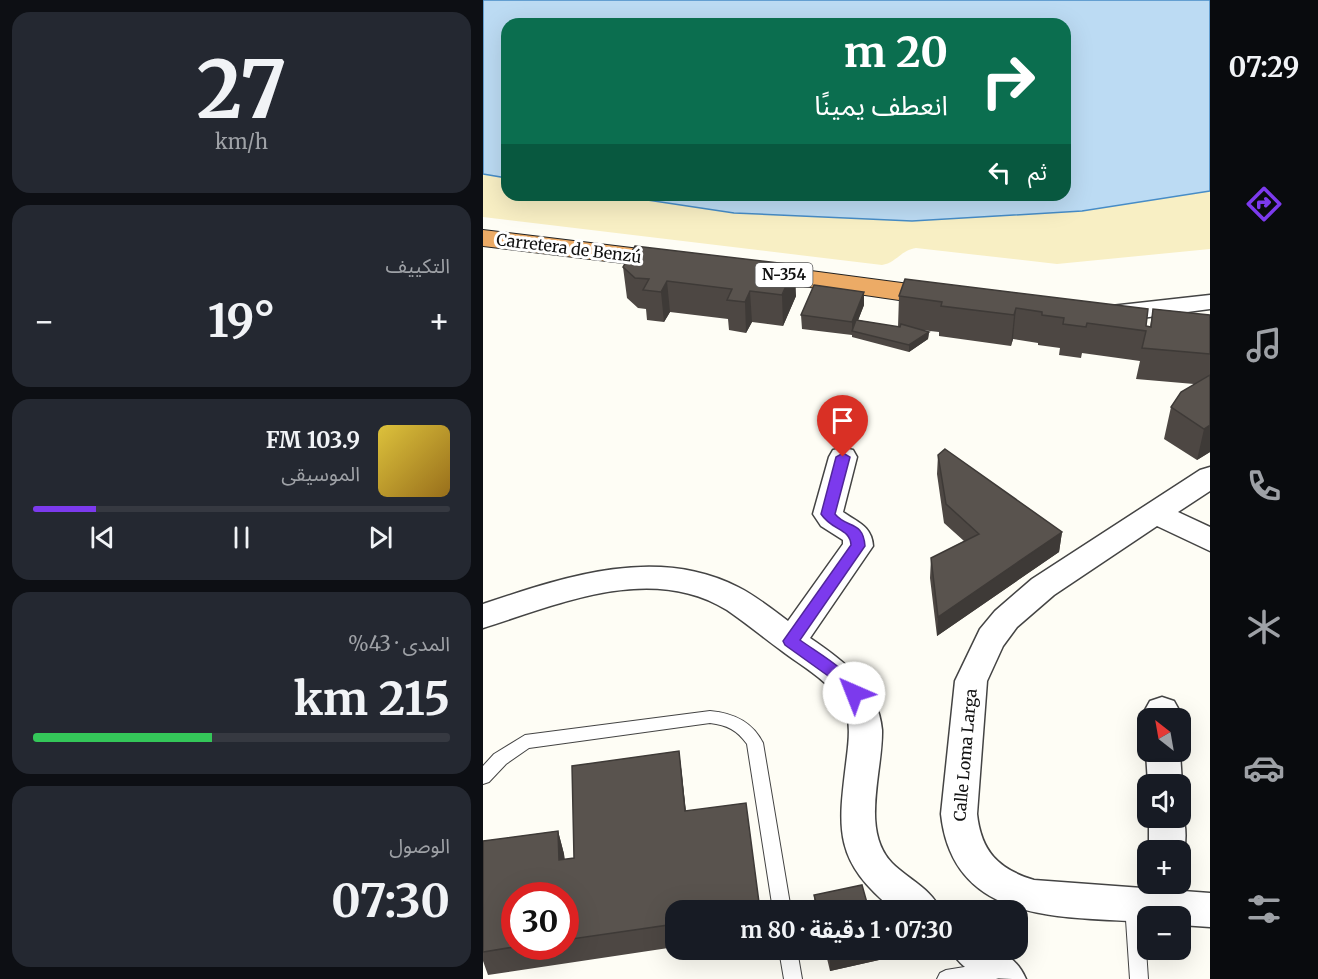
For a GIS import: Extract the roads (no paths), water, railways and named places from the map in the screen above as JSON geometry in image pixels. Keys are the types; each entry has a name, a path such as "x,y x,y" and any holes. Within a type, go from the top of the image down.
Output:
{"highway":[{"name":"Carretera de Benzú","path":"483,238 709,265 972,302"},
{"path":"1084,317 1189,331"}],"street":[{"path":"1084,317 1210,302"},
{"path":"791,641 858,546 857,536 852,530 834,522 828,514 843,457"},
{"name":"Calle Loma Larga","path":"1210,477 1043,587 1006,619 991,638 971,681 959,814 960,831 965,847 980,868 1000,885 1034,897 1157,898 1210,910"},
{"path":"1155,513 1210,540"},
{"path":"483,616 584,583 623,578 665,579 699,585 723,593 846,683 862,709 865,726 859,810 861,845 888,883 909,900"}],"lane":[{"path":"483,777 500,759 525,742 710,717 734,722 744,728 755,743 780,900"},
{"path":"1139,979 1157,898"},
{"path":"790,960 793,979"},
{"path":"946,979 991,966"}],"water":[{"path":"483,0 1210,0 1210,191 1082,211 912,221 734,213 654,201 1071,201 1071,18 501,18 501,177 483,174"}]}
